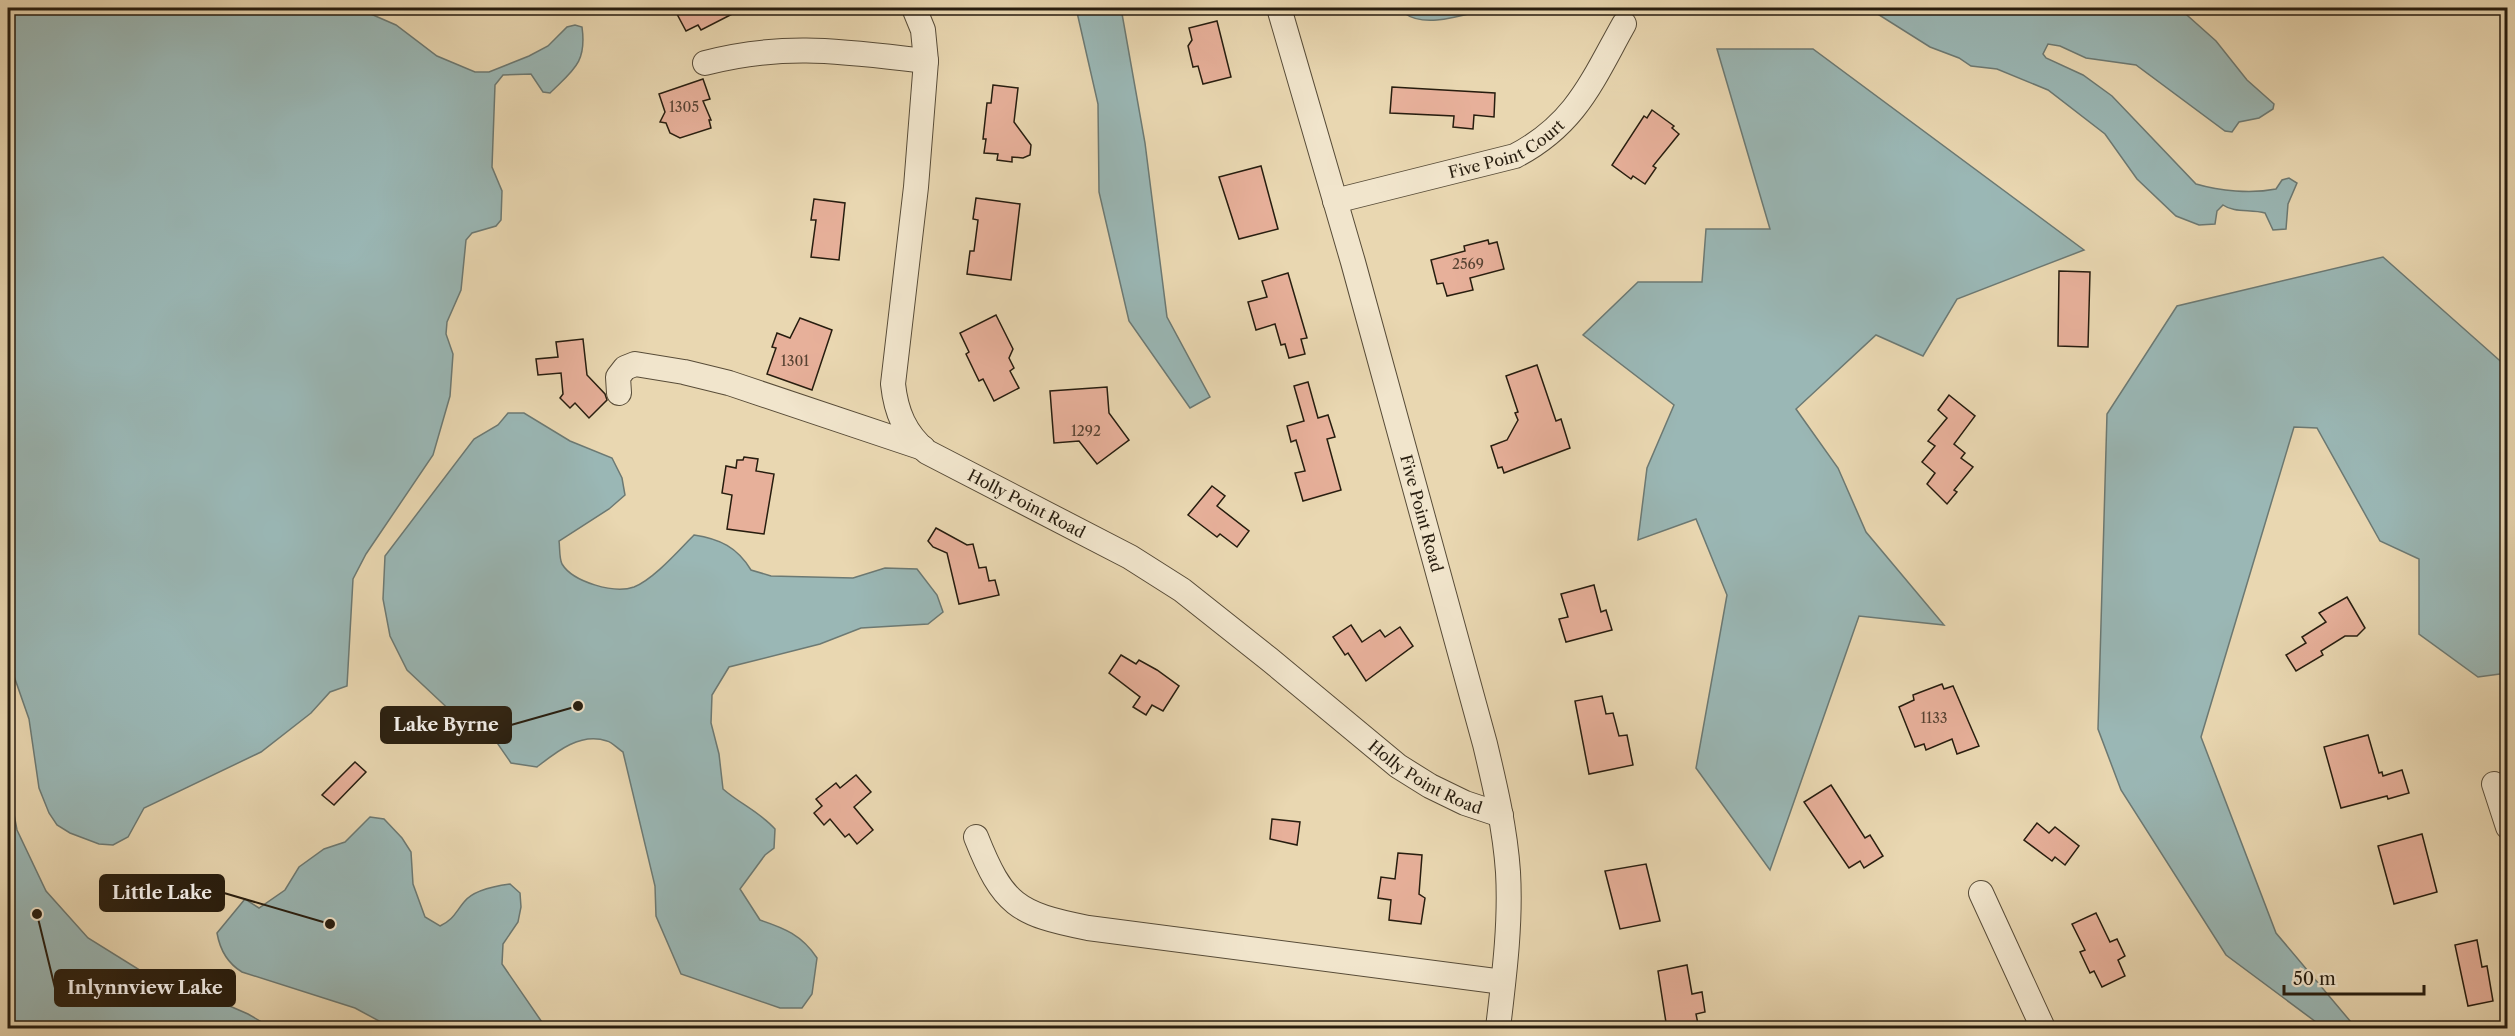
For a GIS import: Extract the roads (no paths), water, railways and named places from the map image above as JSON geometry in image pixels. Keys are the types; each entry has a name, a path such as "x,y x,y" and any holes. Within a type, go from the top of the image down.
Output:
{"street":[{"name":"Holly Point Road","path":"914,8 924,30 926,61 916,187 893,384 895,404 902,422 923,448 1130,556 1182,590 1398,766 1448,794 1501,815"},
{"name":"Five Point Road","path":"1279,8 1335,201 1485,744 1501,815 1508,872 1509,920 1498,1029"},
{"name":"Five Point Court","path":"1335,201 1515,156 1538,144 1557,129 1574,110 1624,24"},
{"path":"705,63 777,49 817,49 926,61"},
{"path":"619,393 618,377 625,368 635,364 684,372 729,383 923,448"},
{"path":"2494,784 2508,827"},
{"path":"976,837 998,885 1011,900 1026,911 1044,919 1088,928 1503,982"},
{"path":"1981,893 2043,1029"}],"water":[{"path":"8,8 357,8 396,25 437,56 475,72 489,72 529,56 548,46 567,27 575,25 582,27 580,58 572,72 550,93 543,92 531,74 503,75 495,85 492,167 502,191 501,220 496,226 472,233 466,240 461,290 447,322 446,334 453,354 450,396 433,455 366,554 353,579 347,686 330,692 311,713 261,752 144,808 128,837 113,845 99,844 70,833 57,825 49,813 39,788 29,719 8,659"},
{"path":"1076,8 1121,8 1145,143 1167,317 1210,397 1190,408 1129,321 1099,192 1098,104"},
{"path":"1403,8 1493,8 1447,19 1424,20 1404,13"},
{"path":"1868,8 2179,8 2216,41 2247,80 2274,104 2273,109 2259,118 2239,122 2232,132 2225,131 2136,65 2086,58 2060,46 2048,44 2043,54 2046,58 2083,75 2112,96 2196,184 2225,190 2266,191 2276,189 2282,180 2289,178 2297,183 2288,204 2286,229 2273,230 2265,213 2232,209 2223,205 2217,211 2215,224 2199,225 2176,216 2137,179 2105,134 2048,90 1997,69 1971,66 1959,58 1930,47"},
{"path":"1717,49 1813,49 2084,250 1957,299 1923,356 1876,335 1796,409 1838,468 1866,532 1944,625 1859,616 1770,870 1696,768 1727,595 1696,519 1638,540 1647,468 1674,405 1583,335 1638,282 1702,282 1706,229 1770,229"},
{"path":"2383,257 2507,367 2507,673 2478,677 2419,634 2419,559 2380,541 2317,428 2294,427 2201,737 2276,933 2356,1028 2324,1028 2226,955 2121,790 2098,729 2107,414 2177,306"},
{"path":"508,413 524,413 570,441 612,458 622,478 625,495 609,509 559,541 562,564 584,581 605,588 634,587 658,571 694,535 727,545 740,555 751,570 771,576 853,578 885,568 917,569 937,595 943,612 928,624 861,628 820,644 729,667 712,695 711,723 719,754 723,789 775,829 774,848 765,855 740,889 760,920 792,933 805,943 817,958 812,994 802,1008 780,1008 681,974 656,916 655,886 623,752 609,742 587,739 569,745 537,767 511,763 491,734 457,717 407,670 390,636 383,599 385,556 474,439 498,425"},
{"path":"8,783 17,830 46,891 88,938 154,979 186,987 248,1014 272,1028 8,1028"},
{"path":"370,817 384,819 402,838 411,852 413,884 425,917 440,926 451,919 473,894 491,887 510,884 520,893 521,907 518,922 503,944 502,964 546,1028 392,1028 355,1008 242,972 228,960 217,933 245,899 259,908 285,890 299,867 324,849 345,842"}],"place":[{"name":"Lake Byrne","path":"578,706"},
{"name":"Inlynnview Lake","path":"37,914"},
{"name":"Little Lake","path":"330,924"}]}
